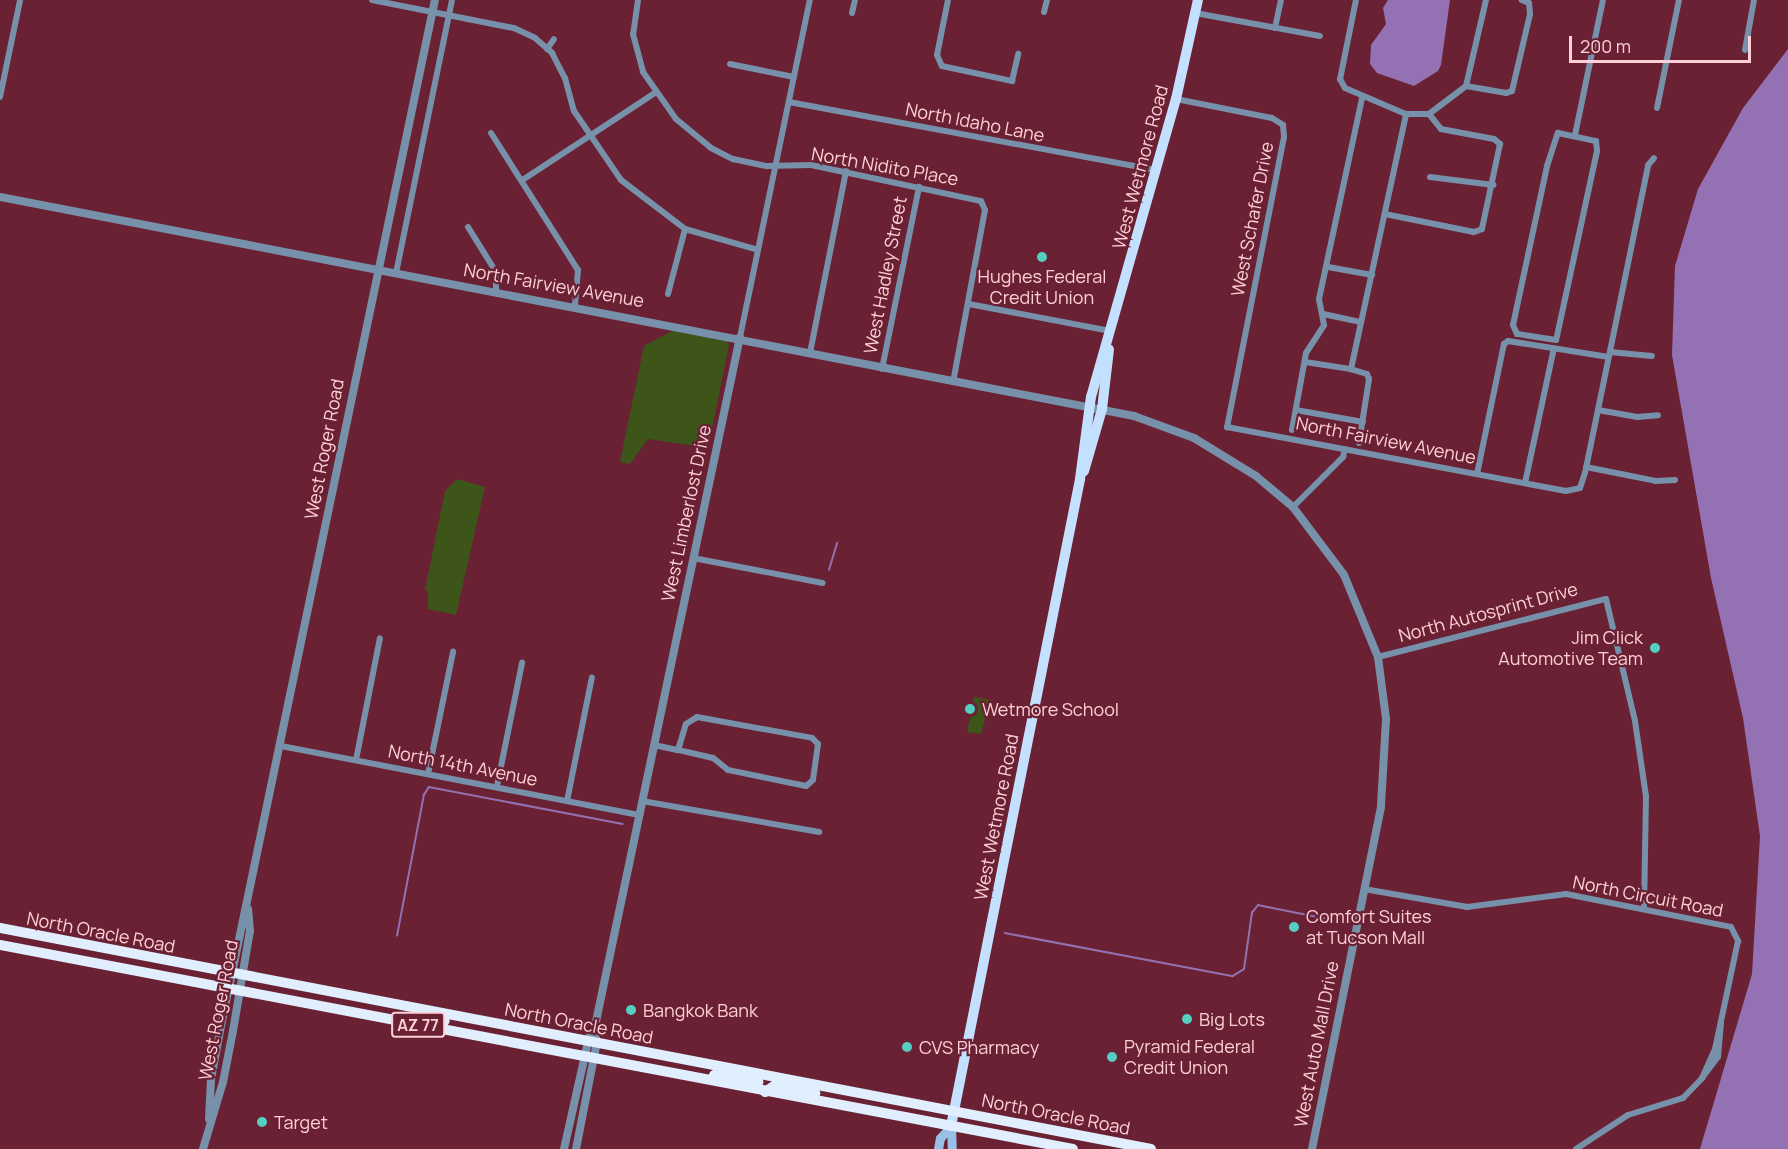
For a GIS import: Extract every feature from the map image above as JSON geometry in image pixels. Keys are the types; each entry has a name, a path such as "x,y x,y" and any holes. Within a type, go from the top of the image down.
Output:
{"highway":[{"name":"North Oracle Road","path":"0,928 237,976 476,1020 592,1038 766,1077 1151,1149"},
{"path":"52,955 55,940"},
{"name":"North Oracle Road","path":"0,945 1073,1149"},
{"path":"359,1014 377,1010 410,1016 418,1009"},
{"path":"415,1024 422,1017 476,1020"},
{"path":"682,1076 693,1072 755,1082 766,1077"},
{"path":"765,1092 774,1086 833,1096 854,1093"}],"main road":[{"name":"West Wetmore Road","path":"952,1149 951,1126 1080,479 1089,407 1111,337 1176,99 1198,0"},
{"name":"West Wetmore Road","path":"1080,479 1102,409 1109,372 1111,337"},
{"name":"West Wetmore Road","path":"938,1149 940,1138 951,1126"}],"street":[{"path":"0,97 3,61 20,0"},
{"path":"372,0 514,28 547,49 565,78 574,111 621,180 685,229 758,250"},
{"name":"West Roger Road","path":"203,1149 209,1119 211,1079 250,931 247,905 435,0"},
{"path":"396,273 452,0"},
{"name":"North Nidito Place","path":"638,0 633,34 636,55 655,93 692,135 711,148 733,159 776,166 811,165 981,201 985,210 969,304"},
{"name":"West Limberlost Drive","path":"564,1149 582,1056 592,1038 810,0"},
{"path":"852,14 855,0"},
{"path":"948,0 938,63 945,68 1012,81 1018,54"},
{"path":"1044,12 1047,0"},
{"path":"1275,28 1281,0"},
{"path":"1356,0 1340,79 1345,88 1362,98 1406,114 1429,114 1466,86 1486,0"},
{"path":"1466,86 1506,93 1512,91 1530,14 1529,3 1522,0"},
{"path":"1575,135 1603,0"},
{"path":"1657,108 1679,0"},
{"path":"1745,50 1754,0"},
{"path":"1195,13 1320,36"},
{"path":"547,49 554,39"},
{"path":"730,64 794,77"},
{"path":"524,179 655,93"},
{"path":"1292,430 1308,348 1323,331 1323,314 1319,299 1328,267 1362,98"},
{"name":"West Schafer Drive","path":"1176,99 1272,118 1283,125 1284,137 1227,427"},
{"name":"North Idaho Lane","path":"789,102 1156,170"},
{"path":"1352,369 1360,321 1406,114"},
{"path":"1385,214 1474,232 1485,223 1500,144 1494,139 1441,129 1429,114"},
{"path":"1283,125 1290,121"},
{"path":"491,134 524,179 579,270 575,306"},
{"path":"1555,135 1575,135 1596,141 1597,151 1558,339 1517,334 1514,325 1555,135"},
{"path":"1654,158 1648,165 1586,467 1656,481 1675,480"},
{"path":"810,353 846,171"},
{"path":"1430,177 1494,185"},
{"name":"West Hadley Street","path":"882,369 919,187"},
{"name":"North Fairview Avenue","path":"0,196 378,270 740,337 882,369 1102,409"},
{"path":"468,227 496,272 496,291"},
{"path":"668,294 685,229"},
{"path":"1328,267 1372,275"},
{"path":"953,382 969,304 1111,337"},
{"path":"1323,314 1360,321"},
{"path":"1477,474 1504,344 1508,340 1554,348 1652,356"},
{"path":"1525,483 1554,348"},
{"path":"1305,362 1352,369 1367,374 1370,379 1359,443"},
{"name":"West Auto Mall Drive","path":"1102,409 1134,416 1194,438 1256,476 1293,507 1344,575 1378,657 1386,719 1386,779 1312,1149"},
{"path":"1296,410 1363,422"},
{"path":"1598,410 1637,417 1658,415"},
{"name":"North Fairview Avenue","path":"1227,427 1540,486 1576,490 1586,467"},
{"path":"1293,507 1343,457 1345,449"},
{"path":"693,558 824,583"},
{"name":"North Autosprint Drive","path":"1378,657 1606,599 1635,722 1646,796 1644,909"},
{"path":"356,760 380,638"},
{"path":"428,774 453,652"},
{"path":"497,786 522,663"},
{"path":"567,801 592,677"},
{"path":"654,745 713,758 728,770 806,786 813,780 818,744 812,738 697,717 686,724 678,750"},
{"name":"North 14th Avenue","path":"281,746 639,814"},
{"path":"642,801 819,832"},
{"name":"North Circuit Road","path":"1364,889 1467,907 1566,894 1731,927 1738,941 1710,1065 1702,1078 1683,1098 1628,1115 1576,1149"},
{"name":"West Limberlost Drive","path":"576,1149 594,1059 592,1038"}],"green space":[{"path":"672,331 727,341 729,345 708,448 648,439 630,464 620,462 644,346"},
{"path":"457,479 485,487 456,615 428,609 428,591 425,590 445,491"},
{"path":"974,697 990,700 981,734 967,732"}],"shaded area":[{"path":"1388,0 1450,0 1441,65 1438,71 1414,86 1377,73 1370,64 1371,45 1386,24 1383,8"},
{"path":"1788,49 1788,1149 1700,1149 1752,974 1760,836 1743,718 1711,578 1672,355 1675,266 1698,189 1743,108"}],"waterway":[{"path":"829,570 837,543"},
{"path":"397,936 424,795 429,787 623,824"},
{"path":"1005,933 1233,976 1244,969 1252,913 1258,905 1342,922"}],"place":[{"name":"Hughes Federal Credit Union","path":"1042,257"},
{"name":"Jim Click Automotive Team","path":"1655,648"},
{"name":"Wetmore School","path":"970,709"},
{"name":"Comfort Suites at Tucson Mall","path":"1294,927"},
{"name":"Bangkok Bank","path":"631,1010"},
{"name":"Big Lots","path":"1187,1019"},
{"name":"CVS Pharmacy","path":"907,1047"},
{"name":"Pyramid Federal Credit Union","path":"1112,1057"},
{"name":"Target","path":"262,1122"}]}
